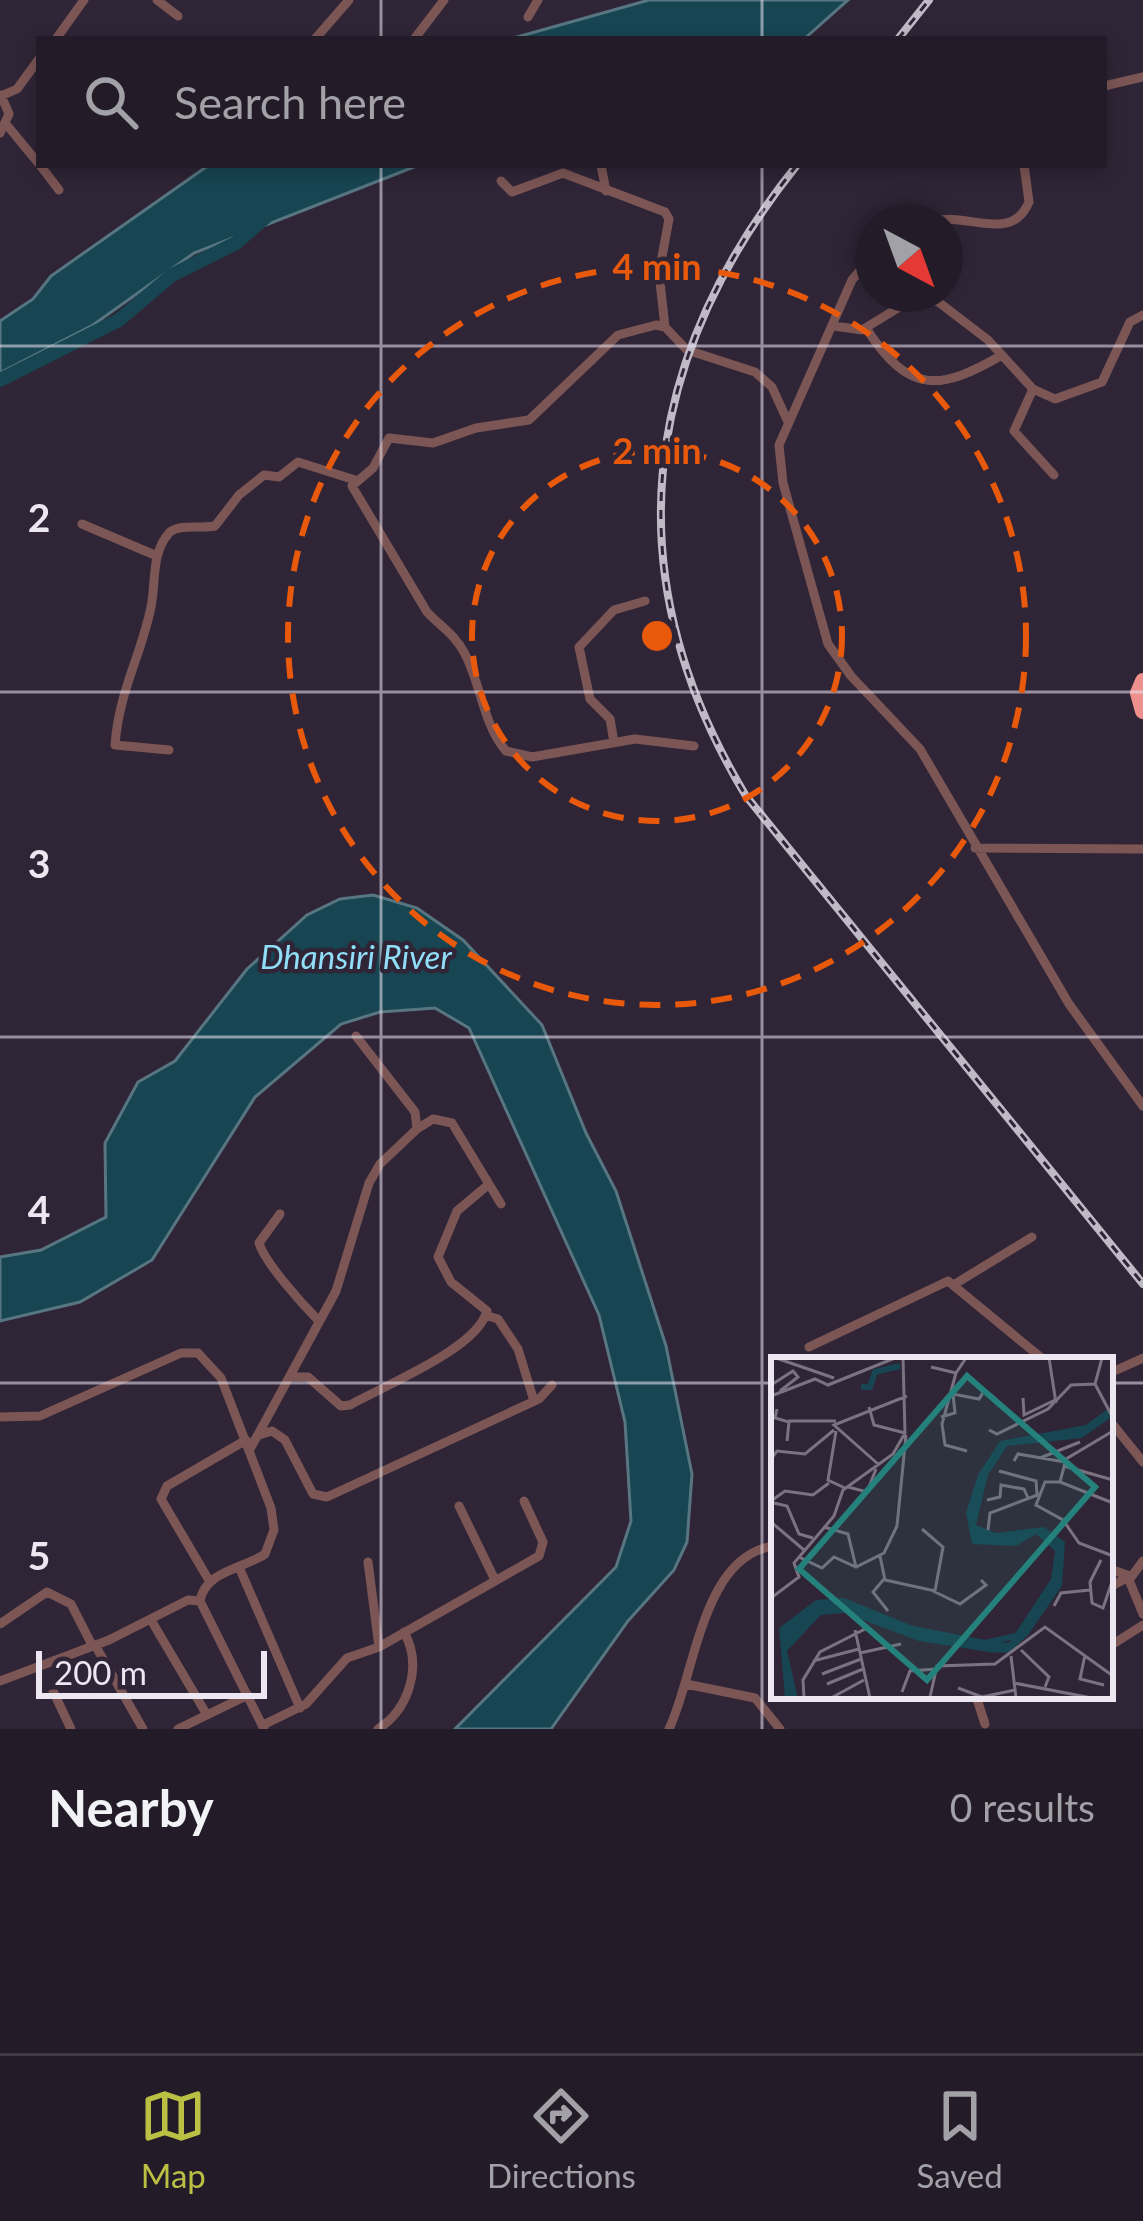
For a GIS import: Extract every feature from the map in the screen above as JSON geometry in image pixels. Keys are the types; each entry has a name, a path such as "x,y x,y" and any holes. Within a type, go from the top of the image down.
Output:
{"highway":[{"path":"1143,681 1138,693 1143,710"}],"street":[{"path":"58,36 84,0"},
{"path":"157,0 178,16"},
{"path":"318,36 349,0"},
{"path":"417,36 444,0"},
{"path":"528,17 538,0"},
{"path":"36,64 17,89 1,95 8,106 3,129 36,160"},
{"path":"1107,85 1143,76"},
{"path":"43,168 58,190"},
{"path":"602,168 606,191"},
{"path":"963,219 1004,226 1015,222 1029,202 1024,168"},
{"path":"501,181 515,192 563,172 668,215 659,273 665,327 687,350 754,372 772,387 788,422"},
{"path":"855,276 779,445 780,468 828,644 851,676 920,749 1101,1054 1143,1106"},
{"path":"834,326 866,328 893,312"},
{"path":"949,312 1002,355 1033,388 1055,399 1096,388 1108,374 1130,322 1143,315"},
{"path":"665,327 618,335 529,420 476,428 434,443 389,439 352,489 429,615 448,628 463,650 501,746 532,757 642,739 694,746"},
{"path":"866,328 892,363 935,383 963,377 1002,355"},
{"path":"1033,388 1014,431 1054,475"},
{"path":"169,751 115,746 124,684 151,609 158,556 172,531 215,526 241,493 266,475 280,477 298,462 346,482 360,479"},
{"path":"82,524 158,556"},
{"path":"614,742 610,718 590,699 579,647 614,610 645,601"},
{"path":"975,848 1143,849"},
{"path":"356,1036 415,1112 417,1130"},
{"path":"260,1436 350,1261 369,1183 380,1164 433,1119 452,1124 501,1204"},
{"path":"488,1185 457,1211 438,1257 444,1274 488,1316 498,1318 518,1349 534,1401"},
{"path":"280,1214 259,1243 261,1251 280,1269 287,1290 319,1321"},
{"path":"809,1347 928,1286 955,1284 1032,1237"},
{"path":"955,1284 1040,1357"},
{"path":"290,1377 308,1377 341,1406 350,1405 458,1346 488,1316"},
{"path":"0,1417 40,1416 172,1356 194,1351 219,1375 248,1445 274,1530 265,1554 210,1582 200,1601"},
{"path":"1113,1372 1143,1358"},
{"path":"210,1582 166,1514 163,1493 260,1436 272,1431 281,1437 313,1494 327,1497 534,1401 553,1385"},
{"path":"1113,1425 1143,1462"},
{"path":"200,1601 263,1727 300,1708 347,1658 379,1647 542,1552 524,1502"},
{"path":"459,1506 495,1580"},
{"path":"669,1729 702,1622 730,1568 746,1555 771,1547"},
{"path":"1113,1586 1143,1561"},
{"path":"368,1562 379,1647"},
{"path":"239,1567 300,1708"},
{"path":"1113,1570 1130,1576"},
{"path":"1130,1576 1143,1614"},
{"path":"0,1624 47,1592 71,1604 143,1729"},
{"path":"0,1681 94,1645 188,1600 200,1601"},
{"path":"151,1620 207,1715"},
{"path":"1113,1644 1143,1625"},
{"path":"378,1729 405,1704 413,1656 404,1632"},
{"path":"686,1684 755,1698 780,1729"},
{"path":"53,1691 71,1729"},
{"path":"178,1729 248,1695"},
{"path":"977,1699 985,1724"}],"water":[{"path":"649,0 848,0 807,36 521,36"},
{"path":"205,168 411,168 194,253 93,325 0,373 0,321 33,299 51,276"},
{"name":"Dhansiri River","path":"373,895 417,908 463,940 542,1025 586,1133 616,1191 666,1346 692,1474 687,1542 674,1570 628,1621 551,1729 455,1729 616,1567 631,1521 625,1422 599,1315 469,1028 435,1008 380,1012 341,1024 255,1097 152,1260 80,1302 0,1321 0,1257 41,1250 106,1217 105,1143 138,1082 175,1061 247,969 307,915 340,899"}],"waterway":[{"name":"Dhansiri River","path":"0,380 119,320 172,275 236,243 267,216"}],"railway":[{"path":"900,36 929,0"},
{"path":"795,168 744,240 704,316 677,393 663,472 662,552 676,633 704,714 746,796 1143,1284"}]}
